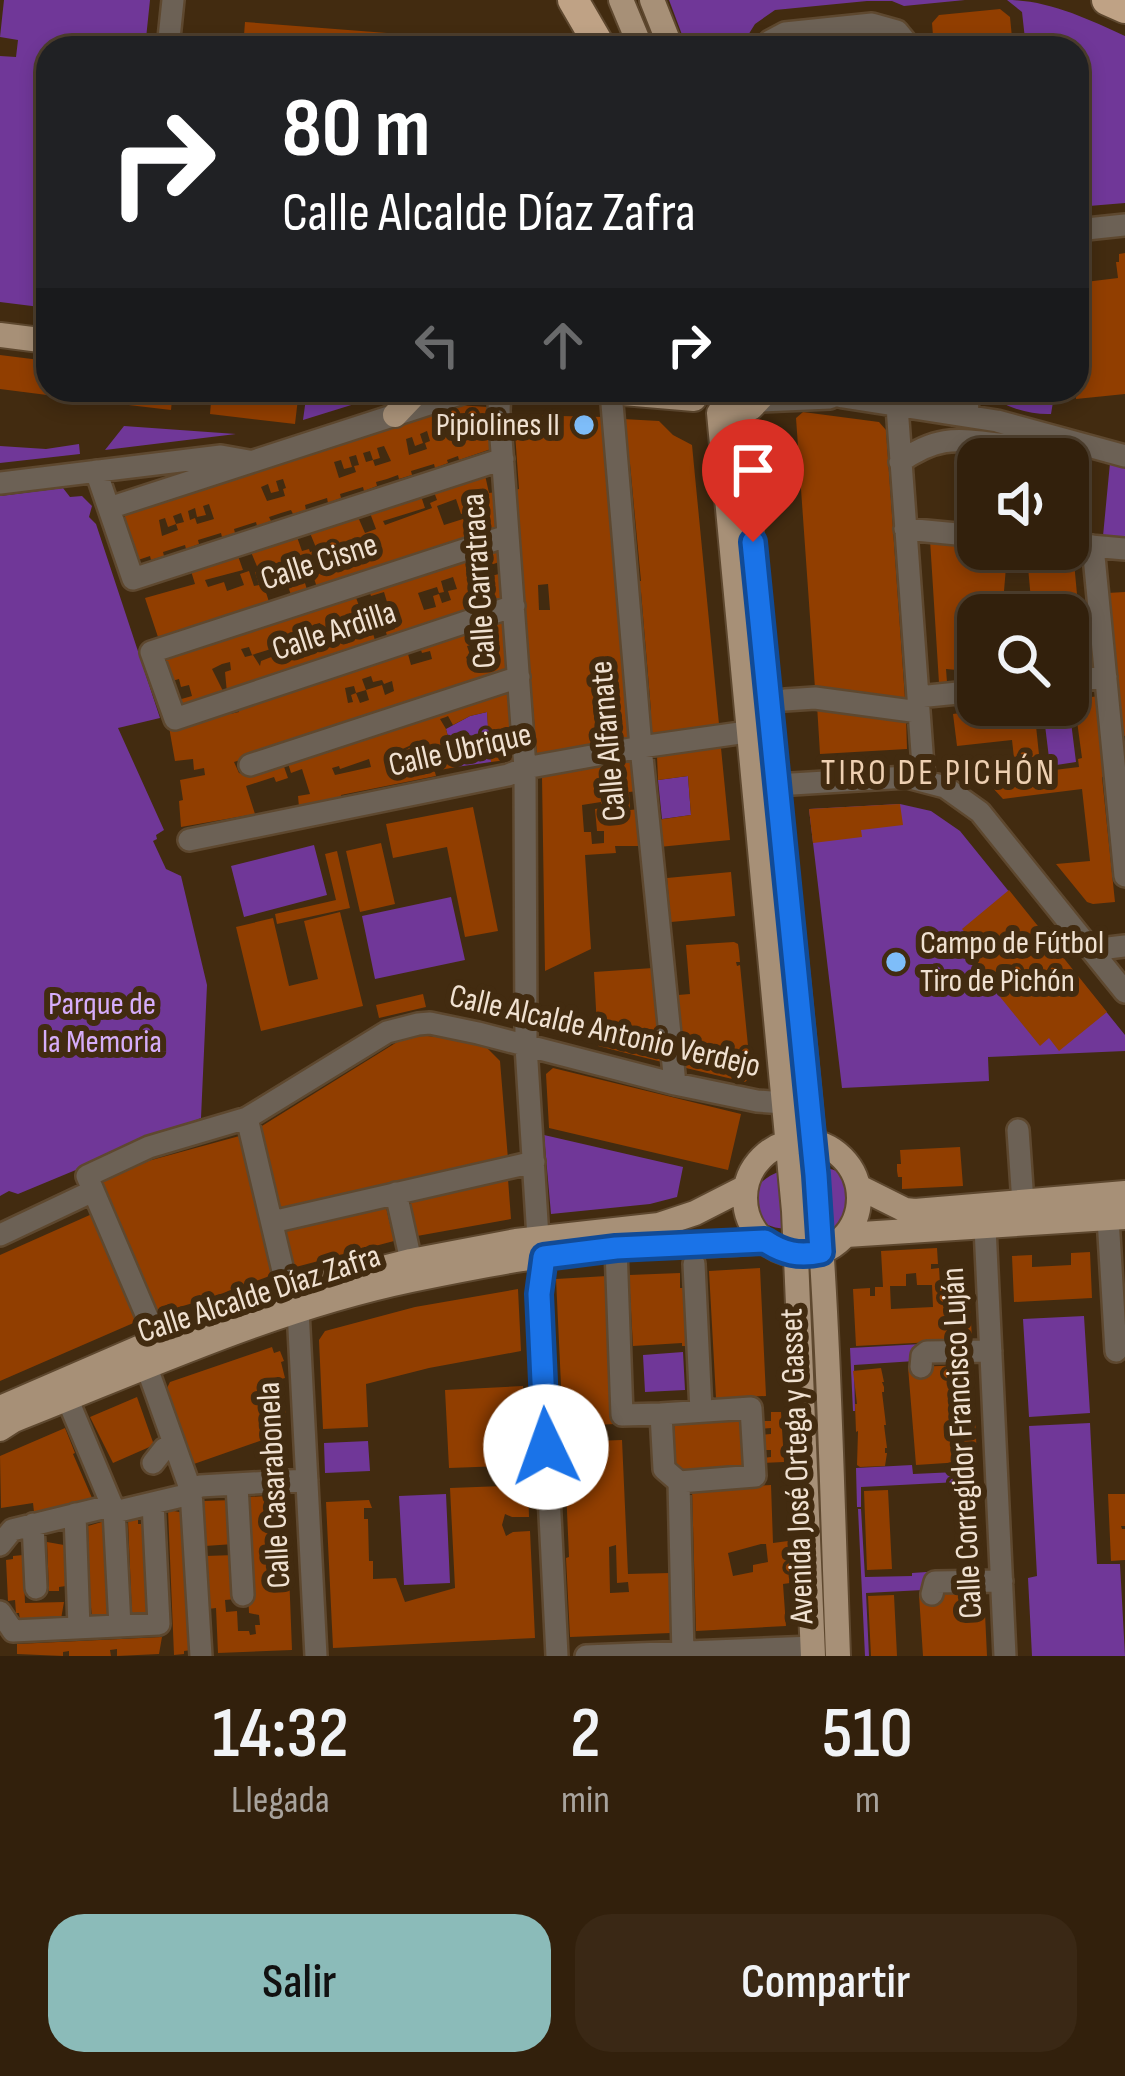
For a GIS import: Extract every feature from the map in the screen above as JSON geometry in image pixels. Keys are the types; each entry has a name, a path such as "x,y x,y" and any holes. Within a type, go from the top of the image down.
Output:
{"highway":[{"path":"574,0 594,36"},
{"path":"1107,0 1125,8"}],"main road":[{"path":"621,0 635,36"},
{"path":"652,0 666,36"},
{"path":"0,320 36,324"},
{"path":"0,335 36,340"},
{"path":"395,415 409,402"},
{"path":"701,402 710,410 747,404"},
{"name":"Avenida José Ortega y Gasset","path":"747,404 747,732 784,1103 800,1142"},
{"name":"Avenida José Ortega y Gasset","path":"747,404 838,1656"},
{"path":"800,1142 831,1147 854,1172 859,1187 855,1221 846,1235 836,1245 809,1253 779,1250 765,1241 748,1217 746,1187 760,1158 773,1148 800,1142"},
{"name":"Calle Alcalde Díaz Zafra","path":"0,1429 293,1301 659,1226 746,1187"},
{"path":"859,1187 915,1211 1125,1193"},
{"path":"846,1235 1117,1218"},
{"name":"Calle Alcalde Díaz Zafra","path":"0,1408 157,1340 411,1261 541,1248 765,1241"},
{"name":"Avenida José Ortega y Gasset","path":"809,1253 813,1651"}],"street":[{"path":"168,36 173,0"},
{"path":"779,36 872,24 901,36"},
{"path":"1089,229 1125,225"},
{"path":"109,508 435,402"},
{"name":"Calle Carratraca","path":"499,402 525,768 526,1046 541,1248 539,1294 557,1656"},
{"name":"Calle Alfarnate","path":"612,402 675,1084"},
{"path":"967,402 968,415"},
{"path":"926,404 1125,456"},
{"path":"926,404 936,436 957,441"},
{"path":"924,780 900,462 926,404"},
{"path":"900,462 945,440"},
{"path":"0,483 221,456 254,462"},
{"path":"96,471 133,579 503,459"},
{"path":"905,530 957,534"},
{"name":"Calle Cisne","path":"175,719 151,652 507,536"},
{"path":"1089,546 1125,549"},
{"path":"1093,546 1106,677 1119,749 1125,876"},
{"name":"Calle Ardilla","path":"175,719 514,606"},
{"path":"250,765 519,677"},
{"path":"1089,679 1106,677"},
{"path":"785,700 918,704 957,696"},
{"name":"Calle Ubrique","path":"189,840 525,768 747,732"},
{"path":"776,785 890,778 945,787 980,812 1125,992"},
{"path":"1092,950 1125,946"},
{"name":"Calle Alcalde Antonio Verdejo","path":"0,1235 149,1147 247,1118 387,1032 430,1023 675,1084 784,1103"},
{"name":"Calle Casarabonela","path":"247,1118 293,1301 316,1656"},
{"path":"1018,1130 1023,1203"},
{"path":"272,1222 534,1162"},
{"path":"90,1184 157,1340"},
{"path":"396,1193 411,1261"},
{"path":"1116,1351 1117,1218"},
{"name":"Calle Corregidor Francisco Luján","path":"986,1227 1005,1656"},
{"path":"616,1248 622,1415 751,1408 755,1476 679,1482 664,1469 661,1414"},
{"path":"694,1264 701,1411"},
{"path":"922,1367 927,1352 991,1351"},
{"path":"146,1365 191,1491 202,1656"},
{"path":"68,1398 114,1510 120,1626"},
{"path":"153,1463 175,1444"},
{"path":"0,1545 12,1530 102,1508 119,1511 182,1496 200,1486 307,1480"},
{"path":"679,1482 683,1654"},
{"path":"237,1485 243,1595"},
{"path":"0,1612 13,1631 159,1624 153,1503"},
{"path":"75,1514 79,1628"},
{"path":"33,1524 36,1588"},
{"path":"196,1551 241,1549"},
{"path":"932,1594 935,1582 1002,1581"},
{"path":"586,1656 813,1651"}],"green space":[{"path":"4,0 150,0 146,36 36,36 36,306 0,302 0,56 16,57 18,40 0,37"},
{"path":"669,0 965,0 904,6 867,1 775,10 748,36 682,36"},
{"path":"1007,0 1053,7 1125,36 1125,203 1089,206 1089,36 1025,36 1022,12"},
{"path":"305,402 361,402 303,420"},
{"path":"1001,402 1053,402 1051,414"},
{"path":"124,426 236,434 105,450"},
{"path":"79,444 80,454 0,463 0,446 46,449"},
{"path":"1110,463 1125,468 1125,537 1103,536"},
{"name":"Parque de la Memoria","path":"63,488 70,497 82,496 92,506 89,517 96,524 160,718 118,728 164,830 153,841 166,869 181,876 207,985 201,1118 18,1194 9,1191 0,1196 0,496"},
{"path":"487,712 491,762 456,767 446,729"},
{"path":"1045,726 1072,726 1076,762 1050,766"},
{"path":"688,776 691,815 662,819 658,780"},
{"name":"Campo de Fútbol Tiro de Pichón","path":"900,804 931,811 960,831 1125,1035 1125,1051 988,1057 989,1081 842,1088 809,809"},
{"path":"314,845 327,895 244,917 231,866"},
{"path":"451,897 465,960 375,979 362,916"},
{"path":"544,1135 683,1167 677,1197 551,1214"},
{"path":"821,1168 846,1177 855,1197 848,1218 825,1230"},
{"path":"781,1171 786,1229 761,1221 752,1204 759,1185"},
{"path":"1084,1316 1090,1413 1029,1417 1023,1319"},
{"path":"922,1344 915,1361 854,1365 853,1411 850,1348"},
{"path":"683,1352 685,1390 645,1392 643,1355"},
{"path":"1090,1423 1097,1564 1120,1564 1125,1656 1032,1656 1028,1578 1037,1576 1029,1426"},
{"path":"368,1441 370,1471 325,1473 324,1443"},
{"path":"912,1465 913,1474 978,1471 978,1481 861,1487 861,1507 857,1507 856,1468"},
{"path":"446,1494 450,1583 404,1585 399,1496"},
{"path":"858,1509 865,1577 941,1571 928,1576 923,1590 866,1593 869,1656 865,1656"}],"building":[{"path":"1000,9 1010,17 1012,36 933,36 932,23 939,15"},
{"path":"245,22 413,35 413,36 244,36"},
{"path":"1125,253 1125,394 1089,398 1089,282 1118,278 1119,254"},
{"path":"0,355 36,360 36,394 0,389"},
{"path":"103,402 172,402 171,410"},
{"path":"211,402 298,402 295,424 210,414"},
{"path":"458,405 487,407 491,449 376,482 377,486 340,494 341,498 328,503 327,498 305,505 306,510 281,513 269,517 271,521 198,540 199,544 163,552 164,556 151,560 150,556 138,560 124,514","holes":["427,431 427,449 409,455 406,439 412,437 415,446 423,443 420,434","384,446 391,461 375,466 373,460 380,458 377,448","356,455 356,472 339,478 334,462 341,460 344,469 352,467 349,457","283,479 285,496 267,501 261,487 268,484 271,493 279,491 276,481","209,504 214,519 197,524 188,511 195,508 197,517 206,515 203,506","165,518 168,527 176,524 178,530 162,536 159,520"]},
{"path":"803,412 879,422 886,430 905,698 815,688 796,418"},
{"path":"517,415 604,417 630,741 537,755 515,490 519,489","holes":["548,584 550,610 539,610 538,585"]},
{"path":"623,419 659,421 692,445 719,724 648,738 646,712 651,711 641,592 637,592 636,581 641,581"},
{"path":"485,475 489,493 496,492 499,529 318,590 311,570 302,573 308,593 292,598 286,580 270,586 268,581 263,583 270,605 159,640 145,598 195,584 191,571 238,556 243,570 205,580 208,587 224,582 227,591 244,585 240,574 249,571 254,586 259,585 251,552 297,537 302,551 317,550 310,533 358,517 365,533 376,529 370,513 421,496 425,508 383,521 385,525 432,508 430,503 437,500 434,492","holes":["456,499 461,514 482,517 483,528 468,533 463,519 444,525 437,506"]},
{"path":"930,540 957,543 957,570 1006,570 1004,594 957,594 957,670 946,669 947,682 939,683"},
{"path":"501,544 502,561 471,572 478,586 485,584 483,578 503,573 505,601 388,640 386,632 395,629 384,592 371,596 368,588","holes":["453,577 457,589 448,591 451,600 442,603 439,594 433,596 436,607 424,610 418,593 437,587 439,593 444,592 441,581"]},
{"path":"1028,570 1075,570 1077,594 1030,594"},
{"path":"354,592 364,620 356,623 358,630 371,626 376,644 227,693 225,672 231,670 230,662 222,664 212,669 224,693 180,707 178,700 192,696 189,685 181,687 179,679 172,681 164,654","holes":["320,623 329,638 301,650 299,640 316,635 313,625","249,647 252,655 271,649 274,656 260,666 253,655 245,657 241,649"]},
{"path":"1125,592 1125,736 1118,735 1107,593"},
{"path":"506,615 511,671 234,762 243,774 282,761 288,778 276,782 274,777 246,786 255,814 181,827 180,780 205,775 204,768 194,770 193,759 175,761 169,727 229,707 230,714 239,712 238,704 401,650 403,656 408,654 411,665 432,659 430,651 422,653 419,644","holes":["477,643 480,652 472,655 474,661 469,663 467,646","492,648 494,658 483,661 480,652","362,679 392,681 394,691 385,695 382,685 366,690","354,686 356,693 351,695 353,702 348,703 345,688","366,690 369,700 360,703 356,693"]},
{"path":"512,685 518,753 514,759 491,762 489,737 496,736 495,729 488,730 487,712 453,725 448,716 440,719 456,767 440,770 436,755 431,757 436,776 341,795 342,800 299,807 298,796 310,794 302,769 291,773 287,760","holes":["418,742 403,752 411,770 395,772 393,757","369,759 371,767 335,775 332,768"]},
{"path":"1100,696 1111,776 1102,777 1115,902 1093,904 1056,864 1090,861 1082,789 1003,799 991,786 1001,778 1000,769 1015,767 1012,740 957,746 953,714 957,713 957,726 1036,726 1040,764 1045,763 1046,771 1079,767 1078,726 1089,726 1089,697"},
{"path":"817,705 906,716 907,749 820,754"},
{"path":"721,748 730,840 659,847 657,820 691,815 688,776 658,780 657,756"},
{"path":"634,761 638,791 629,792 630,810 640,809 641,846 615,846 616,853 585,855 591,949 545,971 542,777","holes":["601,802 601,808 595,809 597,831 604,831 604,843 592,844 591,832 584,832 582,805"]},
{"path":"900,804 903,825 861,830 862,837 813,843 809,809"},
{"path":"473,807 498,931 465,937 447,847 393,858 386,824"},
{"path":"381,843 395,904 360,912 346,851"},
{"path":"337,851 350,908 277,924 275,914 336,900 325,854"},
{"path":"731,872 735,916 671,922 667,878"},
{"path":"1009,890 1107,1012 1059,1051 1049,1038 1040,1046 966,955 976,946 962,929"},
{"path":"340,912 363,1006 261,1031 236,927 273,918 289,986 318,979 304,921"},
{"path":"734,942 739,951 740,962 736,962 751,1076 745,1082 686,1068 678,995 690,994 686,945"},
{"path":"653,968 662,1062 598,1046 594,972"},
{"path":"423,994 426,1007 379,1018 376,1005"},
{"path":"410,1034 481,1042 500,1061 508,1159 276,1212 257,1129"},
{"path":"553,1068 741,1114 728,1170 549,1128 546,1074"},
{"path":"243,1135 275,1274 155,1314 97,1183 148,1161"},
{"path":"960,1147 963,1186 902,1189 897,1171 900,1150"},
{"path":"508,1179 511,1219 417,1236 410,1202"},
{"path":"386,1207 394,1241 292,1268 284,1231"},
{"path":"92,1214 138,1321 0,1381 0,1255"},
{"path":"937,1248 938,1264 931,1264 931,1269 939,1268 940,1284 969,1283 972,1340 856,1346 853,1289 870,1288 870,1296 875,1296 875,1287 883,1287 881,1251","holes":["916,1273 917,1285 932,1285 933,1307 891,1309 890,1286 906,1286 906,1274"]},
{"path":"1090,1252 1092,1298 1014,1302 1012,1256 1032,1255 1032,1267 1071,1265 1071,1253"},
{"path":"760,1268 766,1396 716,1398 709,1271"},
{"path":"680,1273 687,1346 633,1346 629,1275"},
{"path":"607,1276 614,1424 563,1427 556,1279"},
{"path":"518,1289 521,1351 366,1384 368,1427 323,1429 319,1340 325,1331 415,1307"},
{"path":"272,1347 284,1361 285,1432 191,1465 165,1392 170,1382"},
{"path":"973,1365 977,1461 916,1465 908,1367"},
{"path":"881,1368 885,1466 860,1467 853,1371"},
{"path":"523,1386 525,1418 500,1416 497,1422 502,1437 525,1433 527,1465 449,1468 445,1390"},
{"path":"137,1397 154,1445 113,1463 90,1417"},
{"path":"771,1412 781,1412 784,1462 762,1463 762,1458 771,1457 771,1450 761,1450 760,1435 771,1434 771,1428 760,1429 759,1421 771,1421"},
{"path":"748,1417 751,1468 676,1472 675,1449 671,1449 674,1421"},
{"path":"65,1428 92,1498 34,1512 33,1503 1,1508 0,1456"},
{"path":"622,1440 628,1574 670,1573 671,1633 570,1637 564,1442","holes":["616,1545 617,1583 628,1582 629,1592 610,1593 609,1547"]},
{"path":"528,1485 529,1517 505,1514 502,1525 506,1536 530,1531 535,1638 333,1648 326,1502 369,1500 372,1508 364,1508 364,1519 368,1519 373,1579 396,1578 405,1602 455,1588 450,1488"},
{"path":"771,1485 773,1543 788,1541 790,1583 783,1584 786,1626 696,1631 692,1490","holes":["766,1544 768,1562 753,1565 753,1572 733,1576 728,1553"]},
{"path":"888,1490 892,1569 867,1570 864,1491"},
{"path":"1108,1494 1125,1494 1125,1526 1121,1526 1125,1529 1125,1560 1111,1561"},
{"path":"286,1495 292,1650 218,1653 216,1608 208,1609 205,1556 235,1555 236,1599 225,1600 226,1612 237,1611 238,1631 256,1634 259,1615 249,1613 247,1497"},
{"path":"233,1500 234,1544 205,1546 204,1501"},
{"path":"168,1510 185,1513 191,1650 174,1655"},
{"path":"128,1520 145,1524 149,1613 142,1617 132,1617"},
{"path":"105,1521 109,1619 99,1619 99,1615 92,1616 88,1526"},
{"path":"47,1542 64,1545 66,1586 59,1591 49,1591"},
{"path":"23,1555 25,1603 64,1602 61,1619 20,1620 15,1600 8,1601 6,1560"},
{"path":"984,1592 987,1656 923,1656 919,1595"},
{"path":"894,1595 897,1656 871,1656 868,1596"},
{"path":"162,1637 159,1654 117,1656 117,1649 110,1650 111,1656 69,1656 69,1651 63,1656 17,1654 17,1644"}],"place":[{"name":"Pipiolines II","path":"584,425"},
{"name":"Campo de Fútbol Tiro de Pichón","path":"896,962"}],"district":[{"name":"TIRO DE PICHÓN","path":"939,773"}],"route":[{"path":"546,1447 539,1294 544,1257 616,1248 765,1241 796,1255 821,1252 753,542"}]}
